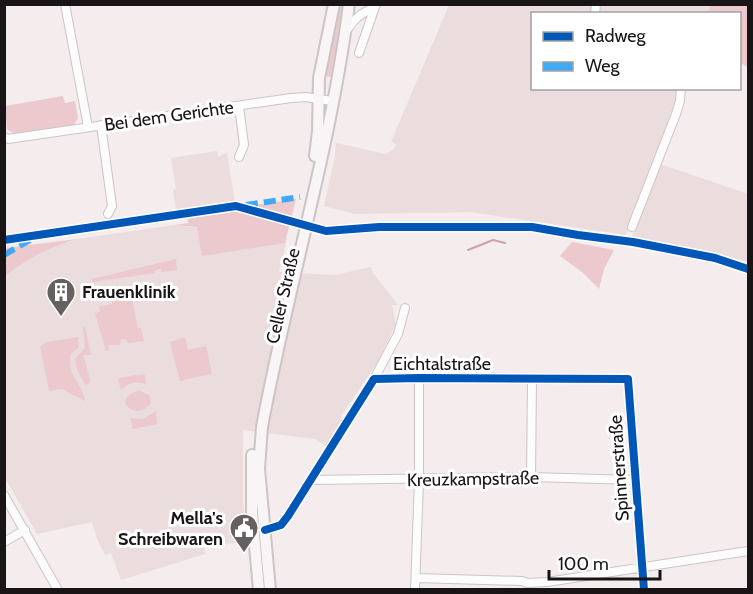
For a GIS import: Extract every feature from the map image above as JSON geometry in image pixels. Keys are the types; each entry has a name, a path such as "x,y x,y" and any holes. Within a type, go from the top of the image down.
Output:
{"main road":[{"name":"Celler Straße","path":"264,586 259,530 251,489 254,435 260,397 315,156 319,78 334,4"},
{"name":"Celler Straße","path":"259,530 262,427 320,166 346,32 349,4"}],"street":[{"path":"65,4 88,127"},
{"path":"346,32 353,20 375,7"},
{"path":"359,53 375,7"},
{"path":"632,227 676,114 681,90"},
{"name":"Bei dem Gerichte","path":"5,138 291,98 318,98 332,101"},
{"path":"239,106 244,145 239,157"},
{"path":"100,125 112,206 108,214"},
{"name":"Eichtalstraße","path":"259,530 281,525 312,480 374,379 398,334 405,308"},
{"path":"415,590 419,480 419,378"},
{"name":"Eichtalstraße","path":"374,379 628,379"},
{"path":"531,477 532,379"},
{"name":"Spinnerstraße","path":"628,379 644,590"},
{"name":"Kreuzkampstraße","path":"312,480 531,477 635,480"},
{"path":"4,495 58,590"},
{"path":"4,542 25,530"},
{"path":"416,578 522,581 528,586 748,551"}],"shaded area":[{"path":"337,5 345,5 333,77 324,76"},
{"path":"449,5 711,5 709,12 531,12 531,90 680,90 626,235 470,212 355,214 324,206 336,143 386,154 394,149 396,144 391,142"},
{"path":"711,5 748,5 748,67 741,64 741,12 708,12"},
{"path":"63,96 65,103 75,101 78,118 74,125 14,134 7,129 5,106"},
{"path":"217,151 218,157 227,152 235,203 176,211 173,190 176,189 171,158"},
{"path":"660,164 748,194 748,262 704,250 631,239"},
{"path":"296,199 285,243 202,256 197,227 175,225 189,223 185,215"},
{"path":"175,225 287,238 279,272 335,275 371,267 373,273 398,305 392,305 396,324 379,360 341,416 342,420 326,446 315,439 243,430 243,500 246,542 204,546 205,554 121,580 111,553 105,555 97,539 92,522 37,534 5,478 4,276 19,264 53,246 77,239"},
{"path":"77,239 39,254 5,276 5,248"},
{"path":"572,242 614,250 604,269 599,289 582,272 560,256"},
{"path":"176,259 177,270 161,272 161,269 155,270 155,273 92,282 92,279"},
{"path":"138,296 138,300 132,301 138,328 141,328 144,341 128,343 127,340 121,339 120,345 109,345 106,351 95,313 100,312 99,306 112,304 112,300"},
{"path":"85,326 91,355 83,355 90,379 90,383 85,385 75,359 85,348 83,328"},
{"path":"78,337 79,347 71,354 70,362 72,373 81,388 85,401 62,389 49,391 40,346 48,342"},
{"path":"185,337 188,350 206,346 212,374 180,381 170,342"},
{"path":"145,375 146,385 133,383 121,390 118,380 120,378"},
{"path":"140,391 149,395 151,403 145,409 138,411 131,409 125,403 127,398 130,394"},
{"path":"156,411 157,424 133,429 130,418 143,419"}],"waterway":[{"path":"468,250 493,240 505,243"}],"marked path":[{"path":"246,205 300,197"},
{"path":"4,255 30,240"}],"cycle path":[{"path":"4,240 236,206 326,231 379,227 532,227 633,242 715,258 748,269"},
{"path":"265,530 281,525 288,516 374,379 628,379 644,590"}],"place":[{"name":"Frauenklinik","path":"61,318"},
{"name":"Mella's Schreibwaren","path":"244,554"}]}
